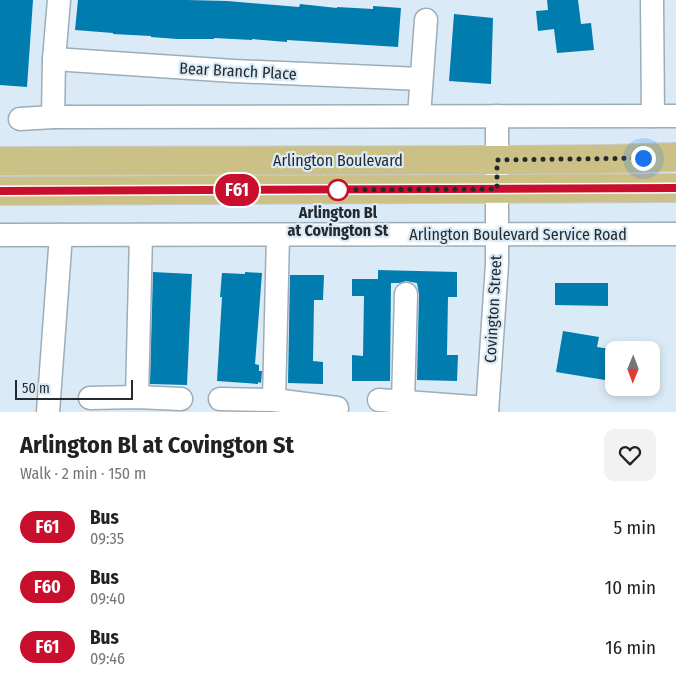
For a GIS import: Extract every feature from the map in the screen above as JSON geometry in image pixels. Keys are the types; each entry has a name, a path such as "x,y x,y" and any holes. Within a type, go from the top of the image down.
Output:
{"main road":[{"name":"Arlington Boulevard","path":"0,161 497,160 676,157"},
{"name":"Arlington Boulevard","path":"0,191 676,188"}],"street":[{"path":"53,117 54,59 59,0"},
{"path":"652,0 653,116"},
{"path":"419,116 426,20"},
{"name":"Bear Branch Place","path":"54,59 234,71 421,79"},
{"name":"Covington Street","path":"487,410 496,264 497,116"},
{"path":"20,119 53,117 676,116"},
{"name":"Arlington Boulevard Service Road","path":"0,235 676,234"},
{"path":"48,412 61,235"},
{"path":"137,397 141,235"},
{"path":"274,400 278,235"},
{"path":"402,407 406,294"},
{"path":"90,398 137,397 182,399"},
{"path":"220,399 274,400 337,408"},
{"path":"379,400 402,407 487,410"}],"building":[{"path":"0,0 33,0 27,87 0,85"},
{"path":"78,0 187,0 299,7 300,4 337,8 373,9 373,6 401,8 398,47 287,40 287,42 252,39 177,39 75,30"},
{"path":"547,0 578,0 581,24 591,23 594,50 557,53 554,29 538,31 536,11 548,10"},
{"path":"454,14 493,18 491,84 449,81"},
{"path":"378,270 457,272 457,297 448,297 447,355 458,355 457,381 417,380 419,294 417,283 406,281 391,283 390,381 352,381 352,355 363,356 364,296 352,296 352,279 378,279"},
{"path":"153,272 192,274 187,385 150,384"},
{"path":"245,272 262,273 255,364 259,365 259,371 262,371 261,383 258,382 258,384 217,381 222,273 245,274"},
{"path":"290,275 324,275 323,300 314,300 313,361 323,362 323,384 288,383"},
{"path":"555,283 608,283 608,306 555,305"},
{"path":"563,331 599,337 597,347 605,348 605,380 556,372"}],"bus line":[{"name":"F61","path":"0,191 676,188"}],"place":[{"name":"Arlington Bl at Covington St","path":"338,190"}],"route":[{"path":"338,190 329,190 497,189 497,160 643,158"}]}
